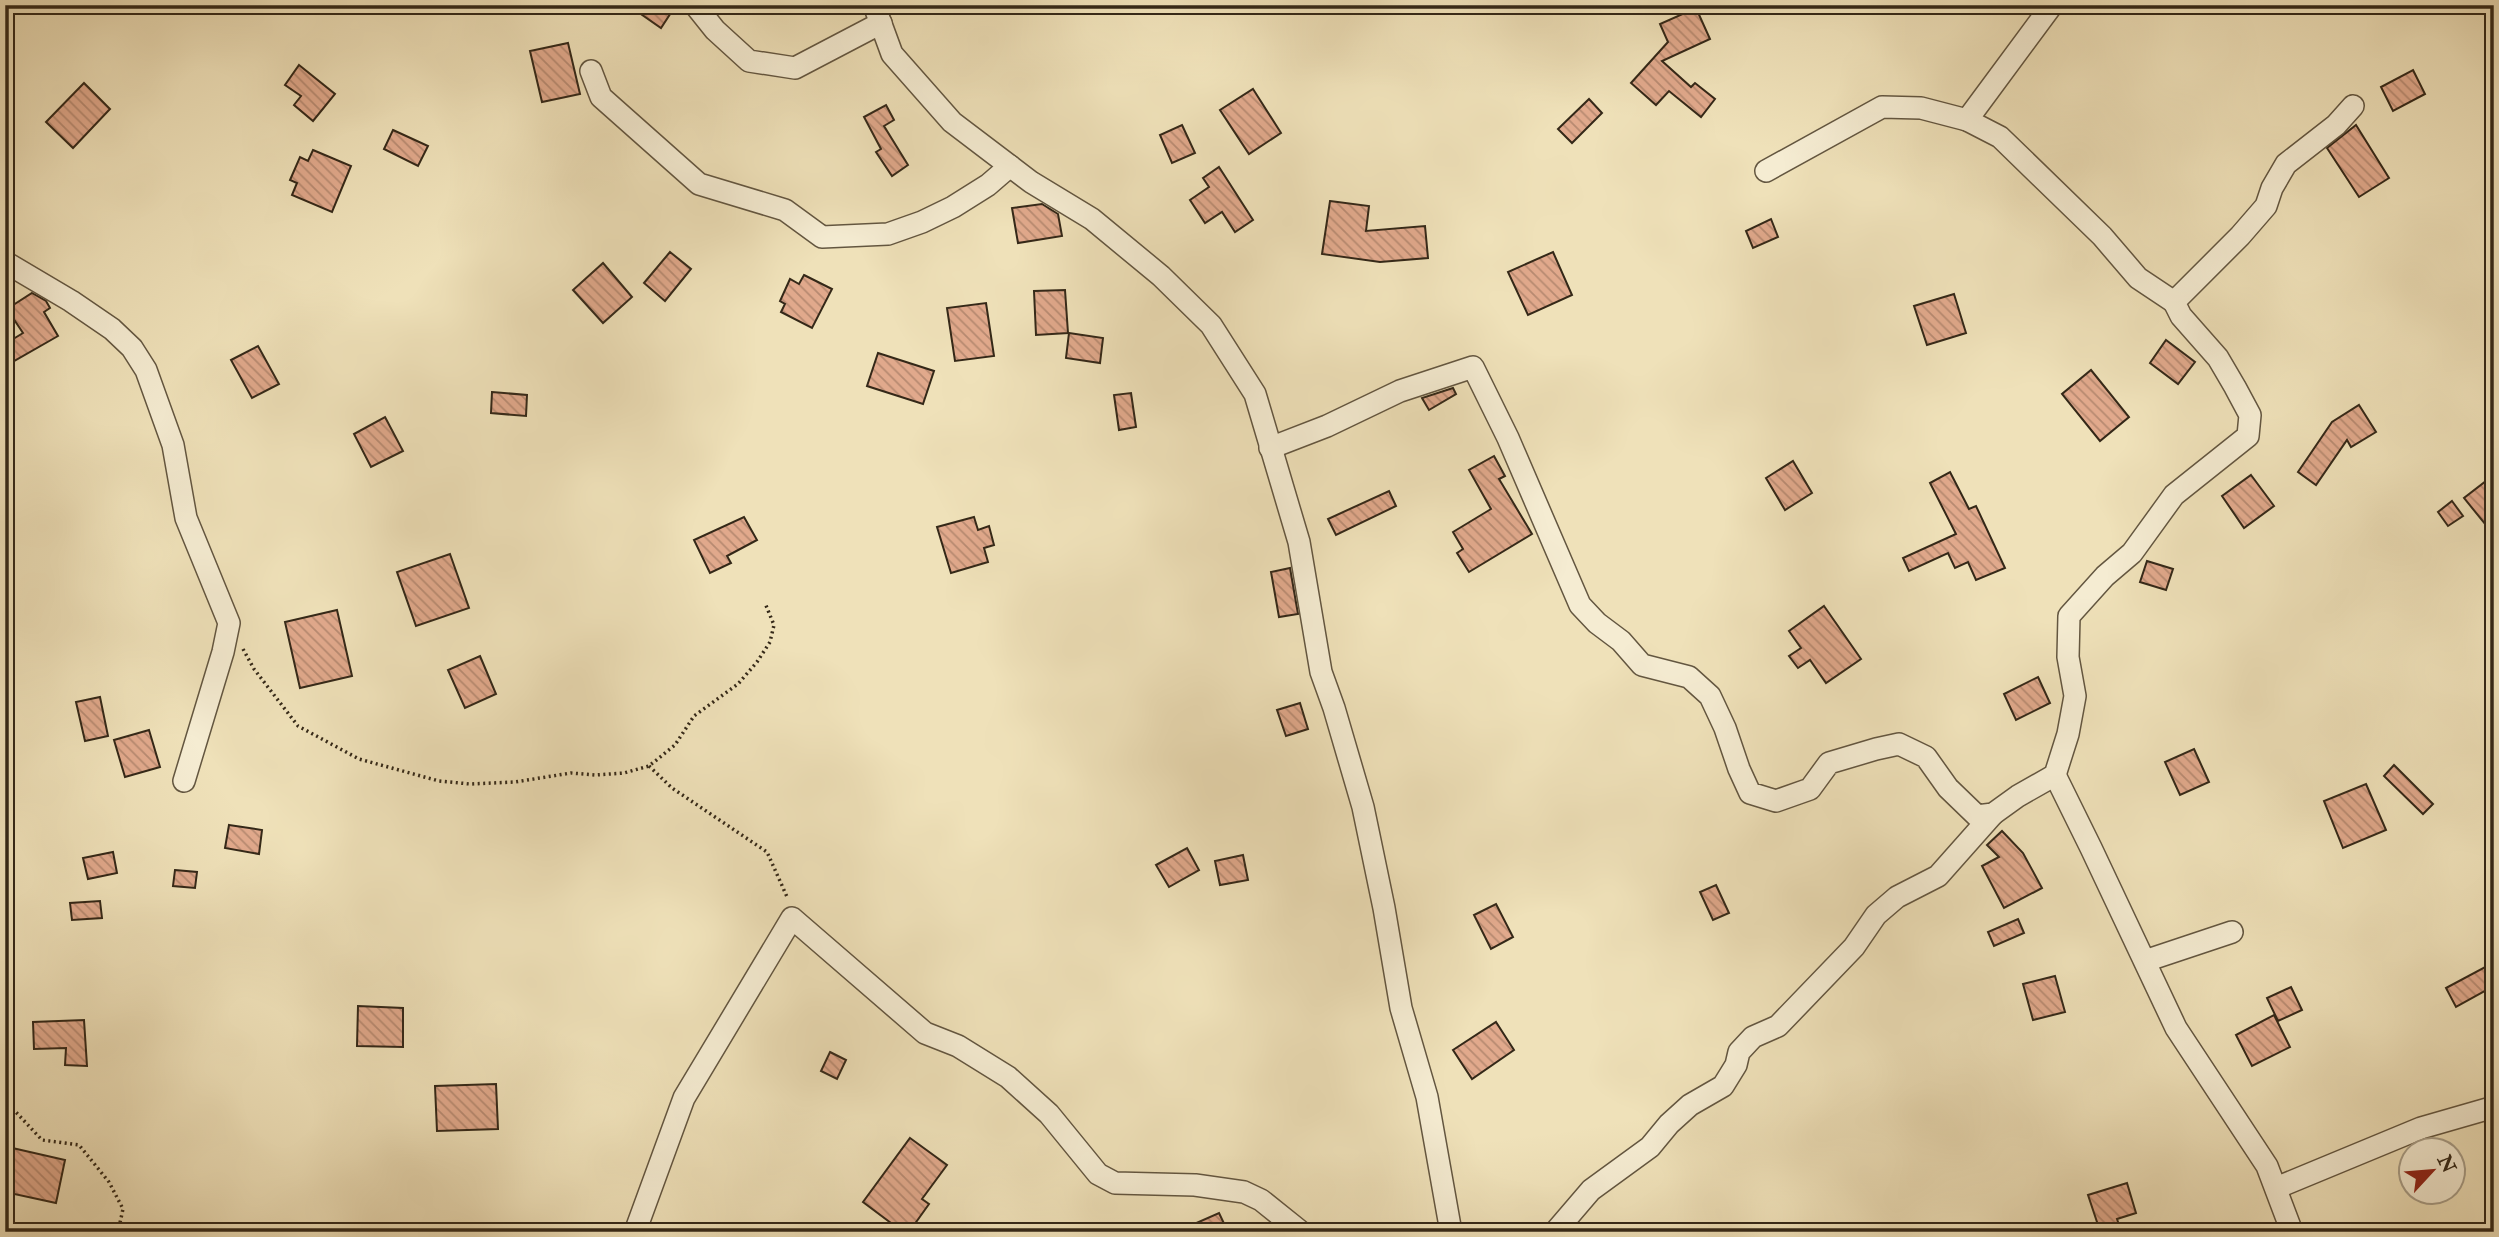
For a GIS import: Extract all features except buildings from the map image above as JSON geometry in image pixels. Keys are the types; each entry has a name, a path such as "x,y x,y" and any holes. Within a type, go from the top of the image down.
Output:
{"street":[{"path":"695,5 715,30 749,61 795,68 878,14 892,54 952,122 1031,182 1092,219 1161,276 1211,325 1255,394 1299,542 1321,672 1363,807 1401,1008 1427,1097 1451,1232"},
{"path":"1967,120 2052,5"},
{"path":"592,71 601,97 699,184 785,210 822,237 888,234 922,222 988,185 1010,166"},
{"path":"2174,302 2266,206 2272,187 2286,164 2336,125 2353,106"},
{"path":"1555,1232 1591,1190 1650,1147 1669,1124 1690,1105 1723,1086 1736,1065 1739,1052 1753,1037 1778,1026 1853,947 1876,915 1897,897 1938,876 1993,814 2055,775 2068,734 2075,696 2068,657 2069,616 2105,576 2133,553 2174,495 2248,436 2250,415 2235,387 2218,358 2180,316 2174,302 2138,278 2102,236 2000,137 1967,120 1921,108 1882,107 1766,171"},
{"path":"5,262 71,301 112,329 132,348 146,370 173,445 186,518 229,622 223,652 184,781"},
{"path":"1270,448 1327,426 1400,391 1473,367 1508,438 1580,605 1597,623 1621,641 1642,666 1689,677 1710,696 1750,793 1776,801 1810,789 1829,763 1876,748 1899,744 1926,757 1948,788 1977,816 1993,814"},
{"path":"2055,775 2176,1028 2267,1166 2292,1232"},
{"path":"635,1232 684,1098 792,918 925,1033 958,1046 1008,1077 1049,1114 1098,1174 1115,1183 1195,1185 1244,1192 1261,1200 1301,1232"},
{"path":"2145,961 2232,932"},
{"path":"2276,1188 2421,1128 2494,1107"}],"path":[{"path":"229,622 254,669 299,726 359,759 439,781 470,784 515,782 571,773 624,773 649,766 675,746 694,716 738,684 757,662 770,642 774,625 765,603"},
{"path":"649,766 672,788 767,852 779,874 792,918"},
{"path":"5,1082 13,1109 42,1140 79,1145 109,1182 123,1209 118,1232"}]}
